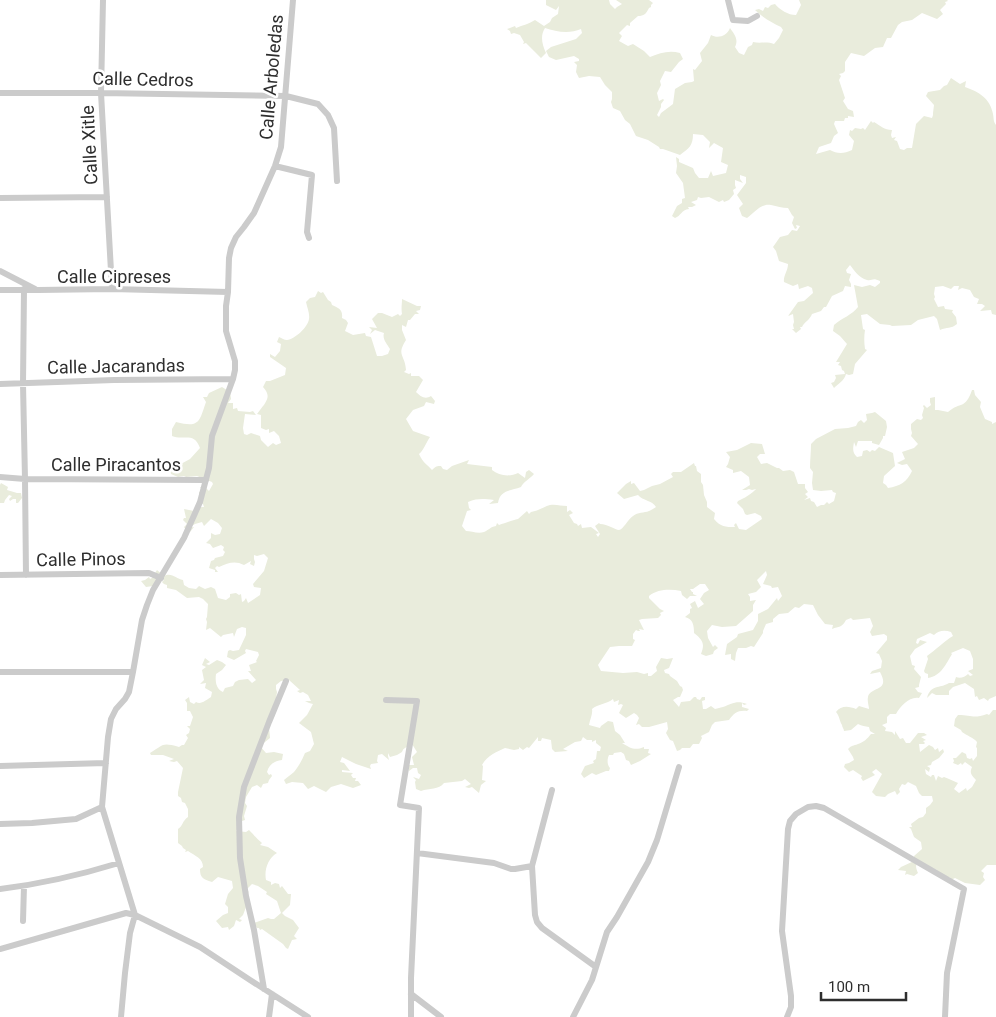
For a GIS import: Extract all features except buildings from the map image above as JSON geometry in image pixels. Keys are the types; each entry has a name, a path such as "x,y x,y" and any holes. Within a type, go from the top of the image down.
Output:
{"street":[{"name":"Calle Xitle","path":"103,0 101,93 112,289"},
{"name":"Calle Arboledas","path":"135,915 102,807 108,737 116,709 129,692 142,620 147,605 184,538 200,502 209,468 212,436 233,379 235,361 226,331 228,258 236,237 254,213 275,166 281,147 293,0"},
{"path":"728,0 733,20 748,21 757,16"},
{"name":"Calle Cedros","path":"0,93 286,96 318,104 328,115 334,128 337,181"},
{"path":"275,166 312,175 307,232 309,238"},
{"path":"0,198 107,198"},
{"path":"0,271 38,290"},
{"path":"24,289 23,384 26,575"},
{"name":"Calle Cipreses","path":"0,290 112,289 228,292"},
{"name":"Calle Jacarandas","path":"0,384 114,380 233,379"},
{"name":"Calle Piracantos","path":"0,477 25,479 206,480"},
{"name":"Calle Pinos","path":"0,575 149,573 161,578"},
{"path":"0,672 134,672"},
{"path":"264,989 240,858 238,817 244,787 286,682"},
{"path":"386,700 418,701 400,804 419,808 411,1017"},
{"path":"0,766 106,763"},
{"path":"573,1017 592,980 607,932 648,862 657,840 679,767"},
{"path":"552,790 532,866 535,915 537,922 542,928 596,967"},
{"path":"787,1017 791,1001 782,931 788,830 790,821 796,814 808,807 816,806 824,808 964,889 947,973 945,1017"},
{"path":"0,824 76,819 102,807"},
{"path":"417,853 494,863 511,869 532,866"},
{"path":"0,889 85,874 119,863"},
{"path":"23,921 24,886"},
{"path":"0,949 126,913 135,915 200,947 308,1017"},
{"path":"121,1017 130,933 135,915"},
{"path":"269,1017 272,994"},
{"path":"411,994 442,1017"}],"green space":[{"path":"546,0 609,0 615,9 622,4 616,0 649,0 653,3 645,14 638,16 630,23 630,26 627,25 619,33 622,36 619,41 628,46 633,44 650,57 665,52 680,53 683,59 671,72 665,71 660,81 661,85 657,93 659,101 664,100 657,115 659,117 661,113 673,104 675,89 685,83 694,81 693,69 695,70 702,61 700,53 708,43 711,35 716,37 722,36 730,28 736,39 735,47 739,53 744,55 753,42 774,44 783,30 755,10 763,11 765,7 768,8 775,4 784,12 796,15 801,5 799,0 947,0 940,10 943,14 937,19 922,13 912,20 898,25 891,38 887,38 883,47 875,48 864,56 851,53 845,62 845,71 839,74 841,76 839,80 845,98 843,101 848,109 853,111 854,117 848,116 844,121 835,121 834,124 838,133 834,136 831,143 819,147 816,154 830,150 841,153 852,150 854,141 849,135 850,130 863,128 865,130 871,121 885,129 892,130 892,138 896,137 894,140 897,141 900,149 912,148 916,124 924,116 932,118 933,115 934,105 926,96 928,92 940,90 947,85 951,78 960,84 966,81 965,87 975,91 987,100 992,108 996,125 996,315 992,314 991,310 980,311 985,306 977,304 979,299 974,297 970,290 962,288 958,290 959,286 954,286 951,289 943,286 935,287 934,299 938,307 944,306 945,309 953,310 952,312 956,317 957,324 953,327 940,330 937,319 934,316 918,320 911,325 892,326 880,324 867,314 861,315 863,329 865,330 865,349 867,350 855,364 853,374 846,374 843,380 834,388 831,383 836,378 835,375 845,374 841,366 838,365 840,362 836,362 847,344 833,331 834,325 858,307 854,285 862,287 870,285 875,287 880,281 862,278 850,265 846,270 847,273 851,274 849,280 851,287 845,286 843,291 832,296 826,307 812,314 796,333 792,329 794,329 793,314 788,316 798,302 804,301 813,293 812,288 808,286 799,289 798,284 793,286 784,282 788,264 779,261 773,247 780,237 788,235 792,230 797,231 800,226 796,225 797,228 795,229 792,223 794,217 788,208 764,205 747,218 742,216 739,208 743,204 737,195 746,183 746,177 740,175 743,183 735,180 736,188 733,190 734,194 729,200 719,202 709,197 698,197 697,200 691,202 696,205 688,207 689,209 675,218 672,216 677,206 682,203 682,199 685,198 683,183 676,173 676,157 679,159 679,162 693,168 699,178 708,178 711,171 713,176 726,173 728,165 721,162 723,148 714,143 709,148 710,142 703,135 693,134 690,146 680,155 660,149 648,140 636,136 620,111 613,108 611,102 612,92 600,77 589,76 579,78 576,72 577,65 574,62 579,61 579,59 574,56 556,60 549,57 546,51 551,47 576,39 582,33 581,29 563,32 545,28 542,40 546,53 541,58 526,43 523,44 524,42 520,35 511,34 507,29 515,26 516,28 535,20 544,26 550,22 558,14 559,6 556,10 546,5"},
{"path":"318,291 323,292 332,305 339,308 342,318 348,323 345,331 353,335 365,333 366,336 371,337 377,356 388,354 390,349 384,339 384,333 375,330 370,334 372,330 369,327 377,328 372,319 378,313 392,317 398,314 400,316 402,314 402,299 421,306 420,310 416,311 419,314 415,314 408,320 406,327 402,325 406,340 401,352 406,370 404,372 411,373 411,376 419,376 423,380 416,392 425,398 431,396 435,401 434,404 426,402 424,406 413,410 406,419 413,431 430,437 419,454 432,470 441,466 447,470 452,466 469,460 467,464 492,467 492,470 501,475 518,473 525,478 526,472 529,470 534,474 521,487 503,493 498,503 489,504 494,500 484,499 468,502 471,510 467,511 462,526 466,531 477,533 496,526 497,523 499,525 518,519 527,511 529,514 554,505 567,506 567,512 570,510 573,513 569,515 574,523 578,526 581,524 582,528 591,527 599,533 596,534 598,537 600,534 595,526 599,523 619,530 631,517 656,507 638,495 624,499 617,493 626,484 631,481 631,484 634,483 640,491 644,490 673,477 671,474 673,472 681,472 694,463 697,471 701,474 707,507 715,513 714,519 723,526 735,527 736,523 739,529 746,530 762,519 761,516 755,513 745,514 737,503 756,489 742,490 750,485 749,477 741,471 733,473 733,470 726,467 730,457 726,452 737,450 751,443 762,444 765,454 760,454 757,457 761,464 767,463 783,471 790,470 794,472 798,484 805,484 808,492 805,494 808,497 804,500 810,498 817,507 827,502 829,504 834,501 836,493 832,490 813,490 813,472 810,468 811,444 816,439 835,429 856,426 861,420 864,423 867,420 866,414 875,412 886,421 885,436 883,436 879,445 872,443 872,441 858,441 856,447 854,442 853,449 857,457 862,456 863,451 875,451 879,447 893,453 895,466 884,476 883,483 888,488 896,486 903,483 912,471 907,464 897,463 905,459 902,452 914,448 918,444 911,436 911,424 917,419 921,420 923,418 923,406 927,408 931,405 930,398 935,397 935,410 948,412 965,403 972,390 974,390 975,395 981,402 980,407 985,419 992,422 992,424 996,422 996,696 988,701 984,698 979,700 977,696 975,697 974,689 965,683 953,687 949,691 949,695 936,695 932,693 927,698 933,689 954,683 956,677 959,678 968,674 970,676 973,675 968,671 973,669 973,659 970,651 963,648 951,653 943,669 933,677 928,678 928,674 924,671 928,659 927,656 953,636 951,632 947,631 940,631 934,635 930,633 917,639 916,643 918,644 920,640 927,642 915,649 910,656 912,665 915,666 914,669 921,677 919,687 915,688 918,692 922,693 919,698 906,702 896,714 890,714 887,717 887,723 882,725 886,728 885,731 892,732 895,735 895,731 900,739 903,738 906,743 910,743 918,733 927,735 921,737 926,740 923,741 924,744 919,744 920,752 929,745 935,750 938,748 939,752 943,749 944,752 939,758 927,766 930,768 929,772 925,769 926,774 931,777 934,775 936,781 938,776 958,783 954,789 959,793 966,788 967,791 976,780 971,773 972,767 965,762 962,765 961,763 958,765 953,763 953,758 956,758 962,752 966,754 967,758 972,758 973,761 977,756 977,742 954,726 955,719 958,715 975,717 989,715 993,710 996,710 996,865 987,865 981,871 984,873 983,877 985,880 980,885 965,883 955,878 951,880 950,877 938,875 937,870 918,862 916,867 918,873 914,876 905,875 906,871 898,870 914,861 914,856 922,849 921,842 914,837 909,827 912,827 911,824 926,813 926,808 933,801 932,796 922,796 916,786 908,782 905,785 902,784 897,795 895,791 885,797 876,796 872,792 882,774 876,769 872,772 875,775 863,781 862,776 853,770 849,772 844,767 845,764 854,760 848,749 864,741 871,734 875,734 870,731 869,727 858,724 851,730 844,731 836,712 840,708 845,707 856,709 859,706 869,709 868,699 870,694 882,686 883,678 880,672 870,674 872,671 881,668 882,661 879,654 876,653 887,640 887,636 884,634 872,636 870,632 873,626 870,618 853,620 851,618 846,620 842,626 832,629 833,625 825,624 813,605 804,604 799,608 795,607 788,613 779,614 773,619 773,622 766,624 763,633 754,647 738,648 735,661 731,659 731,654 725,655 727,644 737,637 738,634 753,630 758,621 758,614 768,609 777,598 778,601 782,596 778,587 772,588 763,584 767,575 766,571 757,580 761,587 756,592 748,594 750,601 756,600 753,605 753,611 736,626 722,627 712,625 707,631 708,638 713,647 715,645 718,648 713,654 706,656 701,654 702,642 694,633 691,621 685,617 692,608 690,604 695,601 698,608 704,604 700,599 709,590 705,584 700,584 690,589 697,596 690,596 687,599 682,595 681,591 673,590 660,591 649,596 664,611 660,613 661,615 658,618 639,620 644,630 636,630 633,634 633,639 635,640 632,646 610,647 598,665 601,671 648,673 648,676 651,676 657,671 656,667 661,658 673,658 669,668 664,670 682,687 683,690 680,697 673,700 679,707 681,702 690,701 694,697 700,700 702,697 705,697 705,700 702,701 703,709 711,706 715,709 740,702 747,704 744,705 742,703 742,707 749,709 736,712 729,720 715,722 709,732 701,736 699,744 693,744 690,748 682,748 677,751 673,741 670,740 666,733 668,729 667,722 649,727 636,725 639,718 637,715 634,713 626,718 619,713 623,705 618,705 619,700 614,702 613,699 592,709 589,725 600,728 608,721 613,722 615,731 625,743 622,743 638,749 644,747 644,749 649,749 648,753 651,754 631,765 626,760 624,754 621,752 614,753 608,757 609,771 596,775 592,773 584,778 581,774 585,766 594,763 597,751 600,751 601,747 596,743 596,740 592,742 592,740 587,740 583,737 581,741 575,742 563,749 568,751 555,752 552,749 551,740 542,738 541,741 538,741 538,737 529,748 527,747 523,750 519,747 519,749 514,750 505,748 486,759 482,765 482,780 486,781 481,785 479,793 472,787 465,787 471,784 465,779 444,783 434,789 421,791 416,789 416,780 413,777 419,779 421,775 418,773 417,768 409,771 409,765 414,765 412,757 417,752 412,744 404,748 397,755 390,757 388,753 389,760 382,754 378,755 378,763 371,764 371,769 342,757 340,762 344,763 350,771 342,770 342,772 353,773 351,775 353,778 356,778 355,781 358,781 361,785 353,788 341,784 331,787 326,792 314,786 308,789 303,783 292,782 286,784 284,780 294,772 305,753 310,751 314,744 311,732 299,723 307,715 313,704 305,701 311,701 308,695 297,691 300,690 289,680 281,681 276,685 275,716 272,717 269,727 270,738 260,746 266,753 283,754 282,760 275,762 269,767 267,772 272,776 268,783 263,784 261,788 257,785 252,787 246,797 245,820 239,822 241,827 236,831 246,832 249,830 262,843 260,845 268,847 277,853 267,865 266,880 271,882 271,885 279,884 280,888 282,886 288,894 291,894 290,905 282,913 293,920 299,928 294,936 297,939 292,940 288,949 262,929 257,928 254,923 268,918 274,919 281,913 277,901 266,894 267,892 252,884 246,890 249,892 245,895 248,902 243,915 239,919 242,920 240,922 236,920 234,926 229,930 228,927 222,928 216,921 228,913 228,907 225,904 228,894 233,888 232,881 218,877 212,882 204,879 200,872 200,869 203,867 202,861 188,851 185,852 186,850 178,843 178,829 188,817 188,809 178,796 183,768 177,761 169,761 174,759 163,755 151,755 150,753 163,745 179,747 184,745 188,738 186,735 190,729 187,726 190,726 193,717 190,711 187,711 185,700 189,697 190,702 194,704 196,702 202,703 211,697 212,692 205,688 206,683 200,684 204,680 202,670 206,667 202,665 205,658 210,662 206,664 209,665 217,660 226,665 216,674 217,684 223,692 225,688 233,686 239,680 248,679 252,683 256,680 248,671 251,671 249,665 257,662 259,655 258,652 246,649 246,653 234,660 227,657 228,651 239,650 246,635 246,628 237,629 234,637 233,633 221,637 210,628 206,630 208,604 203,599 199,597 187,598 176,590 167,588 167,585 162,582 164,580 160,577 153,586 146,587 141,581 149,577 150,579 152,578 157,570 164,576 172,575 183,580 184,585 189,588 196,589 199,586 205,589 211,587 215,589 218,598 226,600 230,597 230,594 236,593 241,594 242,602 246,598 248,603 260,595 261,588 254,587 253,584 264,571 268,558 264,554 254,555 254,566 250,564 251,561 244,565 238,563 225,564 217,566 215,568 218,572 215,572 215,570 209,568 211,561 223,556 225,552 223,550 224,547 221,545 213,548 210,544 206,543 211,538 211,533 215,535 220,534 222,528 211,519 204,526 202,522 188,528 194,527 190,532 184,527 187,524 183,520 186,518 184,509 194,511 204,507 203,504 199,504 199,492 203,491 200,487 206,488 209,491 213,484 197,476 178,477 171,474 170,470 177,464 179,465 190,459 200,448 198,443 191,438 172,436 172,429 176,422 194,424 197,422 200,419 206,402 203,397 207,397 209,393 222,387 230,392 231,399 228,403 233,403 233,409 253,411 256,415 245,414 244,434 251,433 260,436 261,440 268,447 273,443 276,445 281,443 279,436 274,431 269,433 269,429 261,428 261,415 257,414 267,398 263,387 266,381 285,375 286,368 270,357 270,354 275,357 280,351 281,344 277,342 279,337 286,340 290,339 304,329 309,317 306,302 310,298 315,297"},
{"path":"1,483 8,487 7,490 21,493 22,498 18,503 16,503 16,499 10,501 9,499 12,496 9,495 4,503 0,503"}]}
